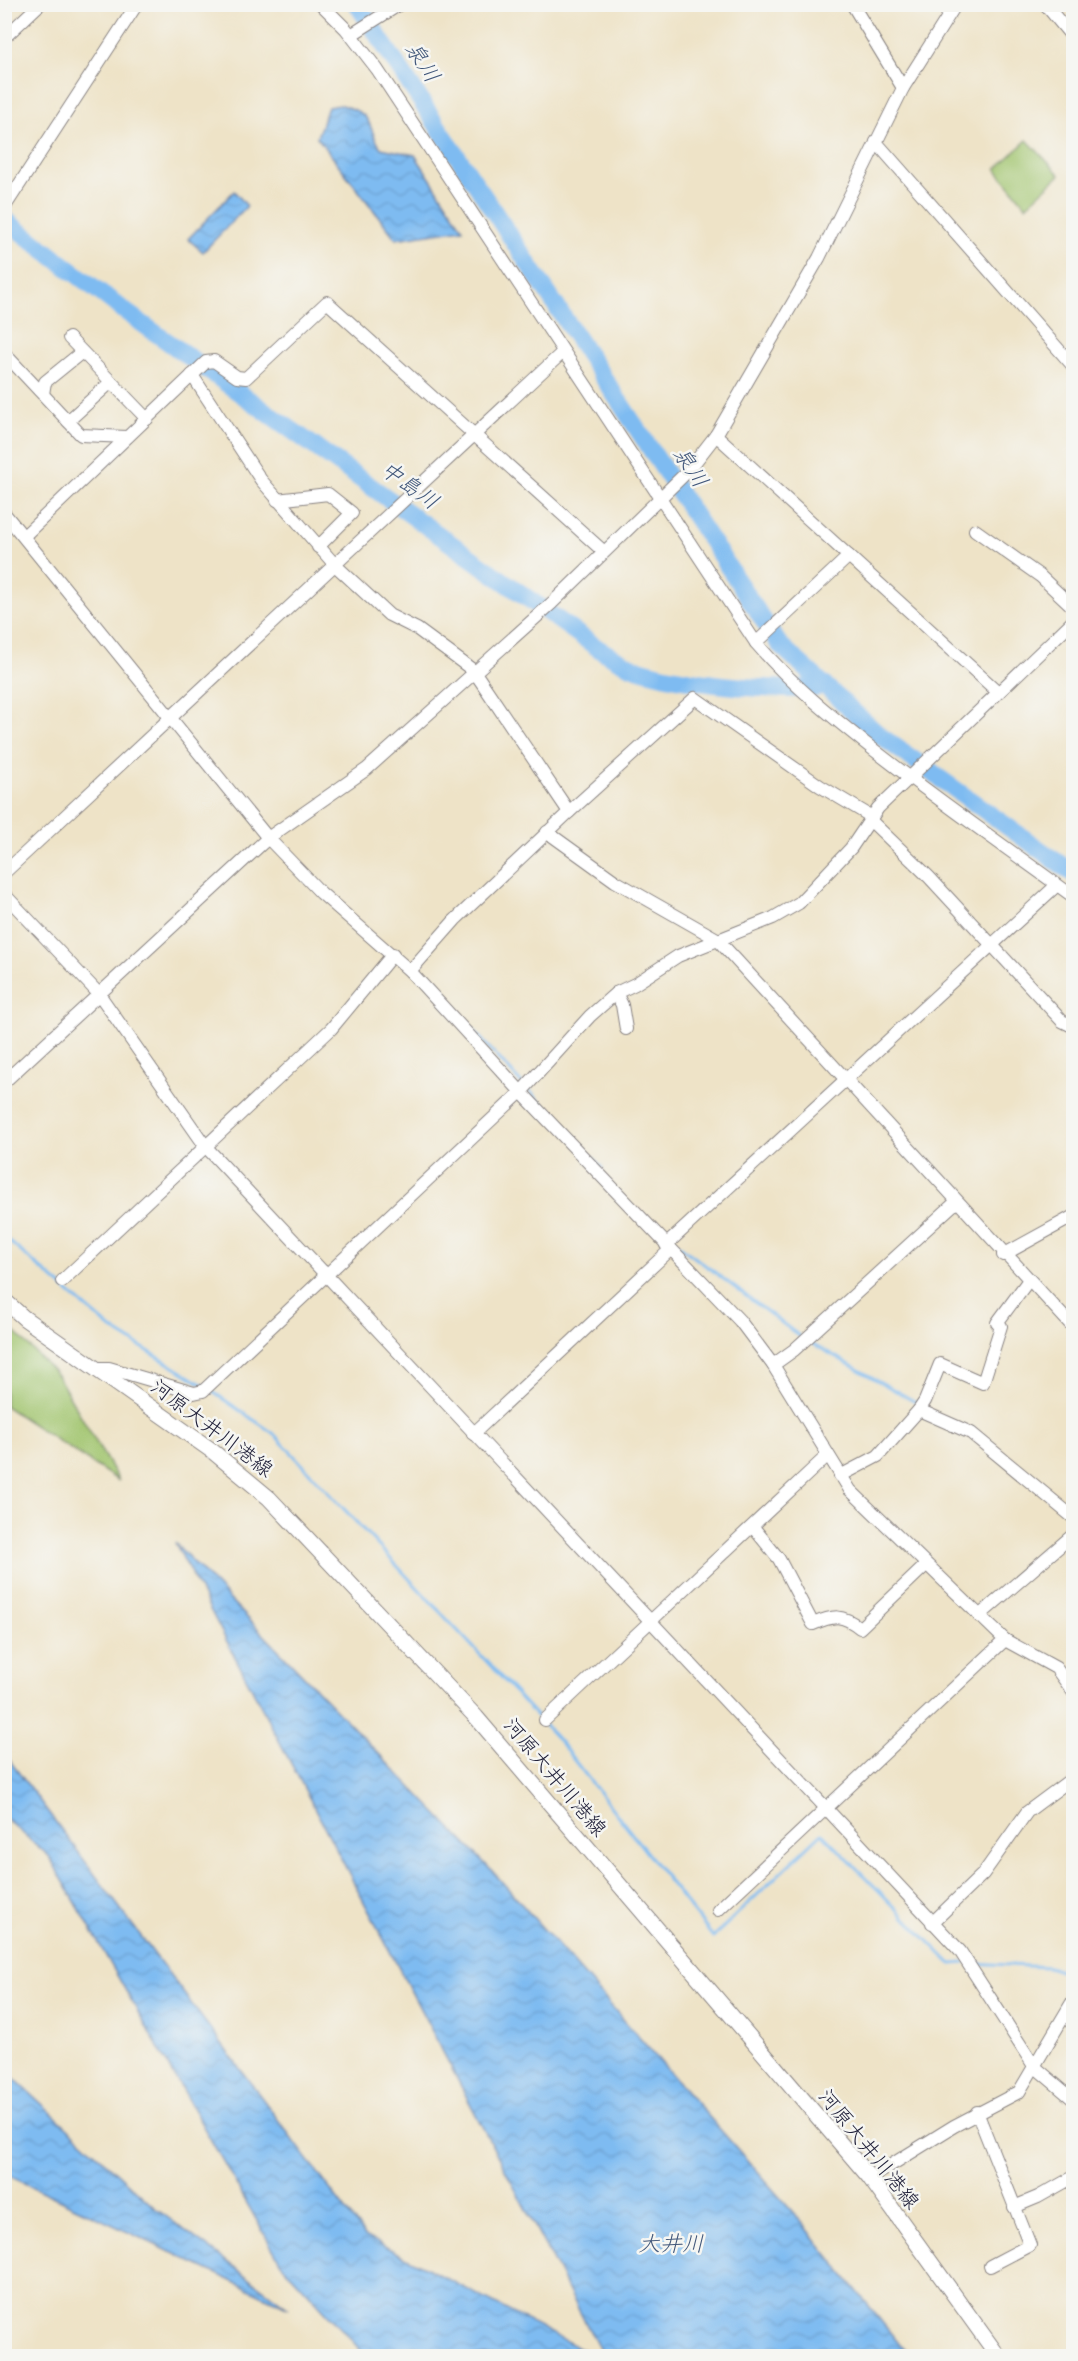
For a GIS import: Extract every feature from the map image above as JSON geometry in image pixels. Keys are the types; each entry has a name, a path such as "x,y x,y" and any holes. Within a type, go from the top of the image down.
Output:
{"main road":[{"name":"河原大井川港線","path":"4,1300 24,1318 211,1450 269,1498 476,1717 870,2178 998,2356"}],"street":[{"path":"4,38 40,4"},
{"path":"6,206 138,4"},
{"path":"321,4 352,35 377,69 756,642 794,685 819,707 910,778 1074,897"},
{"path":"352,35 399,4"},
{"path":"852,4 903,88"},
{"path":"4,1082 268,838 367,769 552,603 688,471 716,435 819,258 903,88 956,4"},
{"path":"1045,4 1074,39"},
{"path":"876,142 1073,365"},
{"path":"24,536 206,362 214,361 237,377 246,378 327,302 603,551"},
{"path":"69,338 147,419"},
{"path":"43,394 45,382 82,352"},
{"path":"4,873 404,503 473,433 563,352"},
{"path":"4,353 81,435 127,437"},
{"path":"193,375 277,500 335,565 389,615 417,629 474,671 569,812"},
{"path":"68,421 111,382"},
{"path":"716,435 998,692"},
{"path":"277,500 328,494 352,513 318,546"},
{"path":"4,513 268,838 321,893 410,971 670,1244 740,1322 773,1365 850,1490 1005,1640 1056,1668 1074,1693"},
{"path":"975,530 1040,576 1074,608"},
{"path":"756,642 849,556"},
{"path":"94,1368 109,1368 194,1393 207,1388 524,1089 590,1016 616,993 678,956 773,918 799,903 851,848 871,818 947,741 1074,620"},
{"path":"410,971 455,920 547,832 695,698 820,786 871,818 994,945 1062,1021 1074,1027"},
{"path":"547,832 615,881 717,939 1003,1255 1074,1328"},
{"path":"473,1434 670,1244 1058,885"},
{"path":"4,894 99,994 206,1148 324,1277 962,1955 1034,2066 1074,2100"},
{"path":"62,1281 331,1029 393,954"},
{"path":"616,993 622,1005 626,1029"},
{"path":"773,1365 800,1344 956,1202"},
{"path":"1003,1255 1074,1216"},
{"path":"840,1476 878,1456 921,1407 940,1364 982,1383 1001,1326 997,1323 1028,1281"},
{"path":"921,1407 971,1433 1074,1518"},
{"path":"545,1720 828,1455"},
{"path":"753,1527 779,1559 813,1624 830,1617 848,1618 860,1628 926,1566"},
{"path":"979,1616 1074,1534"},
{"path":"718,1910 1005,1640"},
{"path":"932,1923 983,1874 1028,1812 1074,1777"},
{"path":"870,2178 977,2112 1019,2092 1074,1999"},
{"path":"977,2112 1030,2245 990,2266"},
{"path":"1014,2207 1070,2179 1074,2181"}],"green space":[{"path":"1027,140 1060,175 1026,206 996,169"},
{"path":"5,1322 57,1375 119,1481 5,1406"}],"water":[{"path":"341,105 365,117 381,148 415,155 463,229 396,239 317,137 328,107"},
{"path":"234,191 247,206 203,252 188,239"},
{"name":"大井川","path":"175,1543 496,1875 805,2226 909,2356 603,2356"},
{"path":"4,1753 365,2236 595,2356 366,2356 281,2263 49,1856 5,1818"},
{"path":"5,2070 155,2208 289,2308 5,2174"}],"waterway":[{"name":"泉川","path":"357,4 779,644 879,735 1074,874"},
{"name":"中島川","path":"4,219 126,312 599,649 636,668 678,678 749,687 815,688"},
{"path":"419,971 523,1085"},
{"path":"528,1089 602,1168"},
{"path":"4,1237 109,1327 205,1386"},
{"path":"673,1241 802,1338"},
{"path":"808,1341 919,1404"},
{"path":"210,1390 273,1433 501,1677 559,1741 713,1937 822,1833 951,1964 965,1963"},
{"path":"972,1963 1048,1967 1074,1975"}]}
